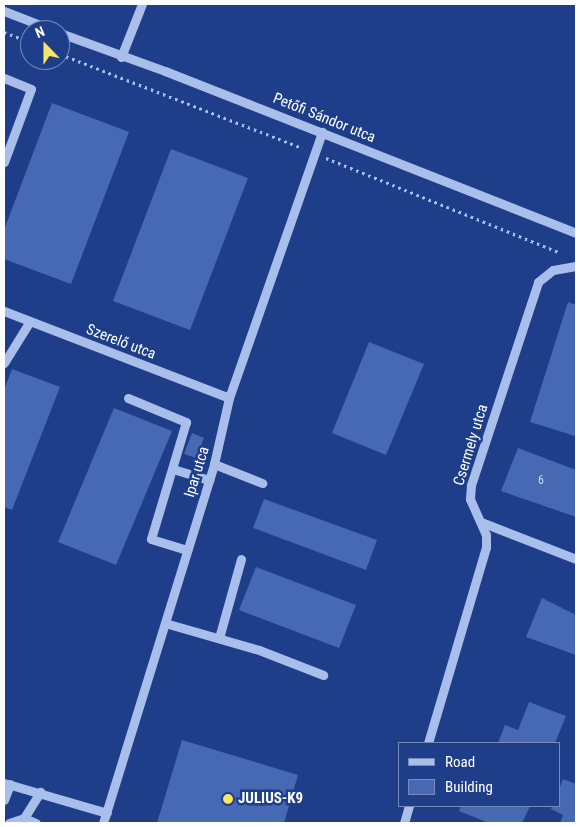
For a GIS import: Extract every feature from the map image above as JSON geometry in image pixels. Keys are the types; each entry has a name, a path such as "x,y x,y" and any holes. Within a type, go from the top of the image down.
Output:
{"street":[{"path":"121,57 142,4"},
{"path":"4,11 27,20"},
{"name":"Petőfi Sándor utca","path":"70,37 322,132 576,233"},
{"path":"4,78 32,89 4,162"},
{"name":"Ipar utca","path":"103,823 214,464 229,398 322,132"},
{"name":"Csermely utca","path":"428,742 486,547 482,522 470,499 471,484 538,282 553,270 576,266"},
{"name":"Szerelő utca","path":"4,311 229,398"},
{"path":"4,363 30,321"},
{"path":"128,398 186,422 151,540 187,550"},
{"path":"214,464 262,483"},
{"path":"173,469 209,480"},
{"path":"482,522 576,559"},
{"path":"219,638 241,559"},
{"path":"165,623 219,638 323,675"},
{"path":"4,800 7,784 107,812"},
{"path":"9,823 24,818 40,792"},
{"path":"405,823 409,807"},
{"path":"24,818 36,823"}],"path":[{"path":"4,32 20,38"}],"building":[{"path":"52,103 129,132 71,284 4,259 4,230"},
{"path":"171,149 248,178 190,330 113,301"},
{"path":"568,302 576,305 575,436 530,422"},
{"path":"369,342 424,364 386,455 332,433"},
{"path":"12,369 60,387 12,510 4,507 4,390"},
{"path":"114,408 172,431 116,565 58,542"},
{"path":"192,433 204,438 196,458 184,454"},
{"path":"518,448 576,470 576,517 501,491"},
{"path":"264,499 377,540 366,570 253,528"},
{"path":"256,567 356,605 339,648 239,610"},
{"path":"542,598 576,615 576,655 526,637"},
{"path":"529,702 566,716 555,742 498,742 505,725 518,730"},
{"name":"JULIUS-K9","path":"182,740 298,775 284,823 157,823"},
{"path":"563,779 576,784 576,823 560,823 563,815 551,809 552,807 560,807 560,786"},
{"path":"461,807 530,807 522,823 489,823 459,811"}],"place":[{"name":"JULIUS-K9","path":"228,799"}]}
